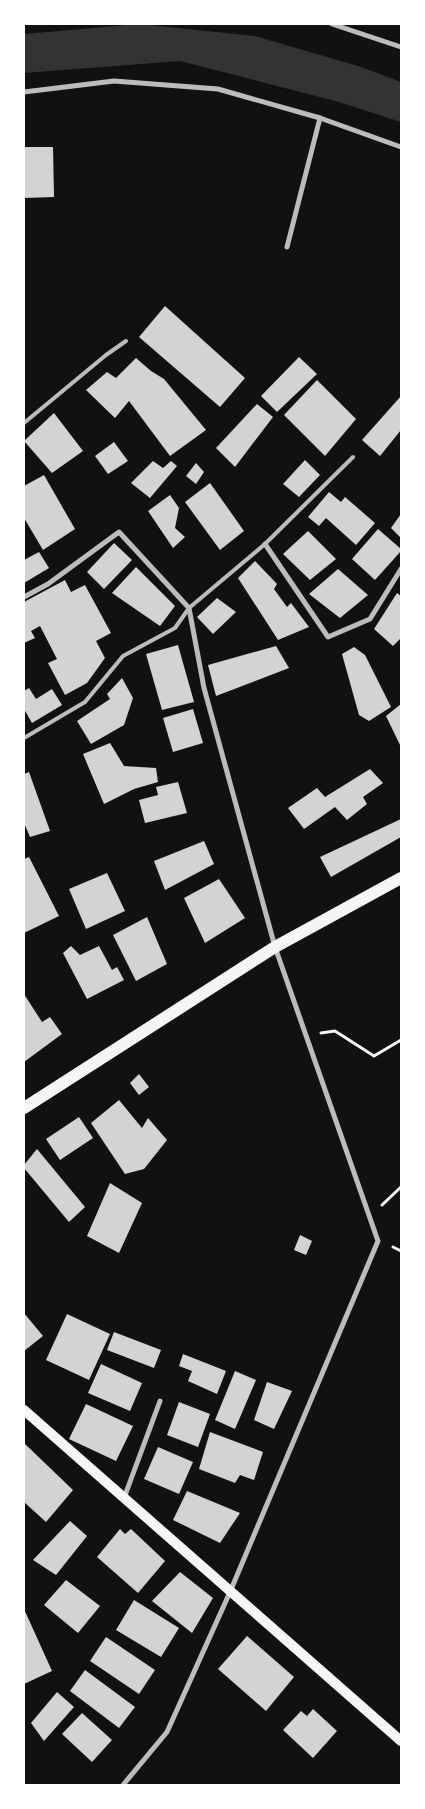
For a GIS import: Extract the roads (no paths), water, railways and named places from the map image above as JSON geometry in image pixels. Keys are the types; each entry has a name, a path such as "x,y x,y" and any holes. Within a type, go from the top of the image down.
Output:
{"main road":[{"path":"24,1108 275,947 401,878"},
{"path":"24,1410 401,1741"}],"street":[{"path":"332,24 401,48"},
{"path":"24,92 114,81 218,89 320,118 401,147"},
{"path":"288,247 320,118"},
{"path":"24,597 48,584 119,532 189,608 204,688 275,947 378,1241 230,1592 166,1732 123,1785"},
{"path":"265,544 328,636 370,619 401,569"},
{"path":"124,1498 160,1401"}],"lane":[{"path":"24,423 106,355 126,341"},
{"path":"24,738 86,702 123,656 175,628 189,608 265,544 353,457"}]}
